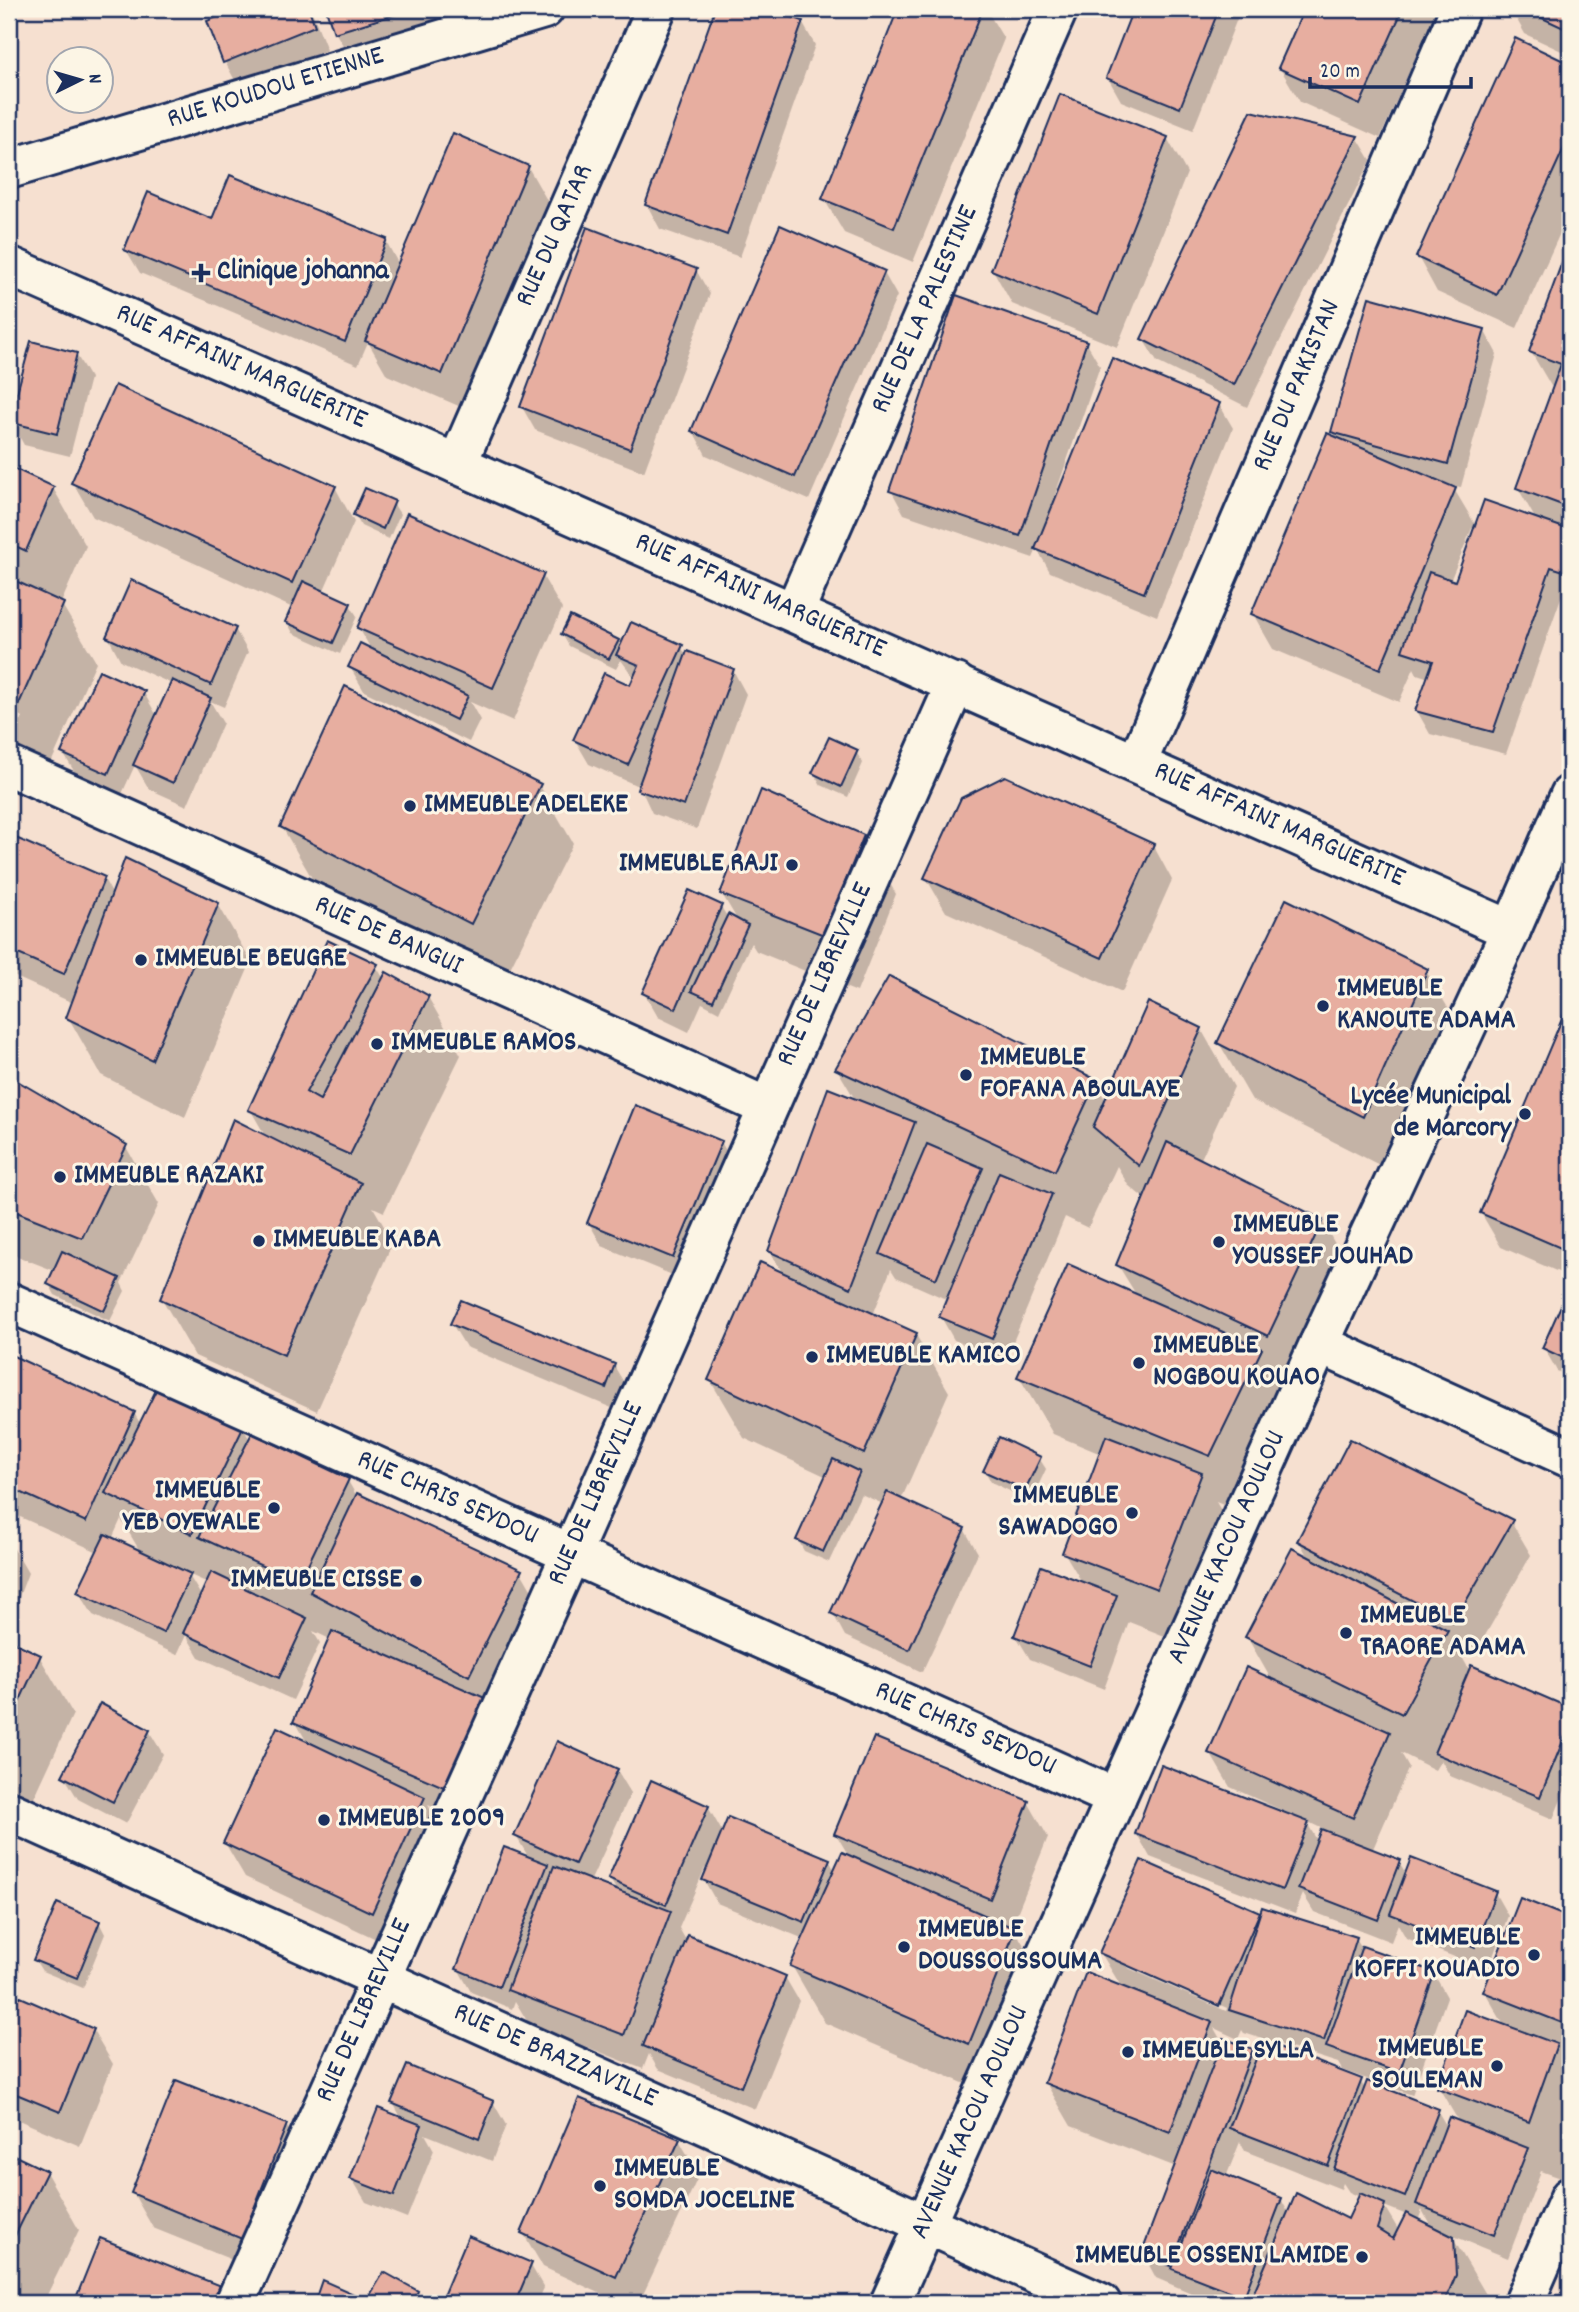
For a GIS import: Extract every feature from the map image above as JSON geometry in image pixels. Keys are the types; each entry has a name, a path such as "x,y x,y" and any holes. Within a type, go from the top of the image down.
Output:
{"street":[{"name":"RUE KOUDOU ETIENNE","path":"9,169 544,9"},
{"name":"RUE DU QATAR","path":"457,464 656,9"},
{"name":"RUE DE LA PALESTINE","path":"794,612 1058,9"},
{"name":"RUE DU PAKISTAN","path":"1137,763 1460,9"},
{"name":"RUE AFFAINI MARGUERITE","path":"9,266 1511,930"},
{"name":"RUE DE LIBREVILLE","path":"235,2303 571,1554 956,683"},
{"name":"RUE DE BANGUI","path":"9,766 767,1107"},
{"name":"AVENUE KACOU AOULOU","path":"890,2303 1319,1344 1511,930 1570,795"},
{"name":"RUE CHRIS SEYDOU","path":"9,1302 1116,1798"},
{"path":"1319,1344 1570,1458"},
{"name":"RUE DE BRAZZAVILLE","path":"9,1811 1101,2303"},
{"path":"1524,2303 1570,2197"}],"building":[{"path":"237,9 309,9 315,26 223,63 207,21"},
{"path":"326,9 413,9 334,33"},
{"path":"715,9 769,9 803,21 727,235 645,205"},
{"path":"898,9 983,9 894,228 822,199"},
{"path":"1133,9 1219,9 1180,108 1106,78"},
{"path":"1304,9 1403,9 1360,105 1278,68"},
{"path":"1523,9 1570,9 1570,31"},
{"path":"1515,38 1570,64 1570,135 1497,295 1416,257"},
{"path":"1060,94 1168,137 1098,314 991,270"},
{"path":"1251,111 1358,136 1234,385 1141,339"},
{"path":"453,133 529,166 442,374 365,341"},
{"path":"230,175 387,239 345,342 124,250 148,192 212,219"},
{"path":"780,225 885,271 795,477 691,431"},
{"path":"587,227 697,269 630,449 520,407"},
{"path":"1569,243 1570,508 1516,488 1561,364 1529,352"},
{"path":"956,295 1087,341 1020,536 889,491"},
{"path":"1369,297 1485,329 1448,464 1331,432"},
{"path":"31,341 77,353 57,434 9,422"},
{"path":"1112,358 1220,403 1144,593 1035,549"},
{"path":"115,385 336,486 292,583 71,483"},
{"path":"1327,433 1456,488 1380,669 1251,614"},
{"path":"9,466 54,487 26,551 9,543"},
{"path":"365,488 395,501 383,529 353,515"},
{"path":"1484,500 1570,530 1570,573 1551,567 1493,732 1415,711 1433,661 1402,651 1429,572 1455,581"},
{"path":"407,513 544,574 493,688 357,628"},
{"path":"9,578 64,603 14,715 9,713"},
{"path":"131,580 236,628 211,685 106,637"},
{"path":"303,581 351,603 333,643 285,622"},
{"path":"570,616 619,640 609,659 561,634"},
{"path":"631,622 683,645 628,765 573,740 604,673 630,685 639,665 616,655"},
{"path":"360,643 468,696 456,720 348,667"},
{"path":"687,651 734,669 684,806 637,790"},
{"path":"99,670 145,691 108,774 61,753"},
{"path":"172,680 211,698 173,783 133,765"},
{"name":"IMMEUBLE ADELEKE","path":"345,686 541,784 471,924 280,827"},
{"path":"829,737 858,750 841,787 812,773"},
{"path":"1005,776 1154,844 1102,958 924,878 961,798"},
{"name":"IMMEUBLE RAJI","path":"761,790 864,835 824,935 720,894"},
{"path":"9,835 105,877 64,974 9,950"},
{"name":"IMMEUBLE BEUGRE","path":"125,858 219,903 152,1060 66,1018"},
{"path":"689,890 722,905 676,1009 642,993"},
{"name":"IMMEUBLE KANOUTE ADAMA","path":"1286,899 1428,969 1363,1117 1217,1043"},
{"path":"728,914 748,925 713,1001 691,991"},
{"name":"IMMEUBLE RAMOS","path":"327,940 378,964 306,1092 320,1100 386,972 429,996 350,1155 248,1110"},
{"name":"IMMEUBLE FOFANA ABOULAYE","path":"889,976 1097,1080 1055,1171 835,1069"},
{"path":"1570,1000 1570,1231 1563,1249 1480,1213"},
{"path":"1148,1002 1202,1028 1139,1166 1093,1127"},
{"name":"IMMEUBLE RAZAKI","path":"9,1076 127,1145 82,1238 9,1209"},
{"path":"828,1088 915,1122 851,1288 768,1251"},
{"path":"635,1105 722,1141 673,1258 587,1223"},
{"name":"IMMEUBLE KABA","path":"233,1119 361,1183 284,1355 160,1299"},
{"name":"IMMEUBLE YOUSSEF JOUHAD","path":"1167,1142 1323,1220 1268,1336 1116,1265"},
{"path":"927,1144 983,1168 936,1279 880,1254"},
{"path":"999,1172 1052,1194 992,1339 939,1317"},
{"path":"62,1251 120,1278 104,1311 47,1284"},
{"name":"IMMEUBLE KAMICO","path":"760,1262 917,1333 864,1454 708,1380"},
{"name":"IMMEUBLE NOGBOU KOUAO","path":"1068,1264 1262,1349 1210,1456 1017,1377"},
{"path":"1567,1292 1570,1293 1570,1361 1542,1348"},
{"path":"461,1300 615,1364 606,1388 450,1324"},
{"path":"9,1354 135,1412 86,1522 9,1487"},
{"path":"159,1384 244,1426 192,1534 105,1493"},
{"name":"IMMEUBLE YEB OYEWALE","path":"252,1433 349,1479 299,1583 199,1537"},
{"name":"IMMEUBLE SAWADOGO","path":"1106,1436 1202,1473 1157,1589 1062,1553"},
{"path":"999,1437 1041,1457 1025,1490 983,1471"},
{"path":"1350,1439 1513,1520 1454,1622 1297,1541"},
{"path":"833,1459 860,1472 823,1552 796,1540"},
{"path":"887,1492 965,1528 909,1650 830,1613"},
{"name":"IMMEUBLE CISSE","path":"357,1493 522,1570 469,1676 310,1592"},
{"path":"105,1534 191,1574 163,1633 77,1592"},
{"name":"IMMEUBLE TRAORE ADAMA","path":"1292,1548 1448,1630 1402,1714 1245,1637"},
{"path":"1041,1566 1117,1595 1090,1666 1014,1636"},
{"path":"211,1572 307,1618 279,1678 183,1633"},
{"path":"332,1631 485,1698 446,1788 293,1722"},
{"path":"9,1640 41,1655 9,1724"},
{"path":"1471,1665 1570,1708 1570,1724 1540,1797 1434,1753"},
{"path":"1246,1667 1390,1732 1353,1818 1208,1753"},
{"path":"100,1703 150,1730 113,1802 62,1776"},
{"name":"IMMEUBLE 2009","path":"277,1727 425,1797 372,1913 223,1843"},
{"path":"874,1737 1029,1801 990,1899 834,1834"},
{"path":"557,1741 618,1769 575,1864 514,1836"},
{"path":"1161,1765 1309,1822 1282,1890 1135,1834"},
{"path":"651,1780 709,1806 666,1905 608,1879"},
{"path":"728,1817 830,1859 804,1922 702,1880"},
{"path":"1321,1829 1401,1860 1378,1920 1298,1889"},
{"path":"504,1847 548,1864 499,1987 456,1969"},
{"name":"IMMEUBLE DOUSSOUSSOUMA","path":"842,1852 1016,1929 969,2044 790,1966"},
{"path":"1411,1858 1496,1891 1475,1947 1390,1914"},
{"path":"1141,1860 1260,1912 1219,2006 1099,1953"},
{"path":"554,1866 671,1911 624,2035 507,1990"},
{"name":"IMMEUBLE KOFFI KOUADIO","path":"1520,1898 1570,1918 1570,2026 1483,1992"},
{"path":"57,1903 100,1921 77,1978 33,1960"},
{"path":"1262,1907 1357,1937 1324,2041 1229,2010"},
{"path":"688,1935 786,1976 741,2087 643,2046"},
{"path":"1362,1946 1435,1972 1399,2073 1326,2047"},
{"name":"IMMEUBLE SYLLA","path":"1086,1972 1212,2022 1170,2132 1044,2083"},
{"path":"9,1992 94,2029 60,2112 9,2091"},
{"name":"IMMEUBLE SOULEMAN","path":"1465,2010 1557,2044 1529,2122 1437,2088"},
{"path":"1223,2038 1253,2049 1171,2266 1141,2254"},
{"path":"1263,2041 1362,2079 1328,2166 1229,2128"},
{"path":"407,2065 494,2101 479,2139 391,2103"},
{"path":"176,2080 287,2124 242,2239 131,2193"},
{"path":"1367,2081 1439,2109 1405,2197 1334,2169"},
{"name":"IMMEUBLE SOMDA JOCELINE","path":"579,2098 680,2139 616,2277 521,2233"},
{"path":"378,2108 422,2125 394,2196 350,2179"},
{"path":"1449,2117 1528,2148 1494,2235 1416,2204"},
{"path":"9,2153 47,2171 9,2248"},
{"path":"1211,2169 1282,2198 1244,2297 1172,2269"},
{"name":"IMMEUBLE OSSENI LAMIDE","path":"1296,2193 1348,2219 1360,2193 1385,2204 1377,2229 1393,2239 1406,2213 1454,2237 1456,2275 1444,2303 1270,2303 1253,2294"},
{"path":"468,2236 532,2263 515,2303 440,2303"},
{"path":"100,2238 223,2287 217,2303 74,2303"},
{"path":"384,2272 418,2291 413,2303 314,2303 322,2280 367,2300"}],"place":[{"name":"Clinique johanna","path":"201,273"},
{"name":"IMMEUBLE ADELEKE","path":"410,806"},
{"name":"IMMEUBLE RAJI","path":"792,865"},
{"name":"IMMEUBLE BEUGRE","path":"141,960"},
{"name":"IMMEUBLE KANOUTE ADAMA","path":"1323,1006"},
{"name":"IMMEUBLE RAMOS","path":"377,1044"},
{"name":"IMMEUBLE FOFANA ABOULAYE","path":"966,1075"},
{"name":"Lycée Municipal de Marcory","path":"1525,1114"},
{"name":"IMMEUBLE RAZAKI","path":"60,1177"},
{"name":"IMMEUBLE KABA","path":"259,1241"},
{"name":"IMMEUBLE YOUSSEF JOUHAD","path":"1219,1242"},
{"name":"IMMEUBLE KAMICO","path":"812,1357"},
{"name":"IMMEUBLE NOGBOU KOUAO","path":"1139,1363"},
{"name":"IMMEUBLE YEB OYEWALE","path":"274,1508"},
{"name":"IMMEUBLE SAWADOGO","path":"1132,1513"},
{"name":"IMMEUBLE CISSE","path":"416,1581"},
{"name":"IMMEUBLE TRAORE ADAMA","path":"1346,1633"},
{"name":"IMMEUBLE 2009","path":"324,1820"},
{"name":"IMMEUBLE DOUSSOUSSOUMA","path":"904,1947"},
{"name":"IMMEUBLE KOFFI KOUADIO","path":"1534,1955"},
{"name":"IMMEUBLE SYLLA","path":"1128,2052"},
{"name":"IMMEUBLE SOULEMAN","path":"1497,2066"},
{"name":"IMMEUBLE SOMDA JOCELINE","path":"600,2186"},
{"name":"IMMEUBLE OSSENI LAMIDE","path":"1362,2257"}]}
